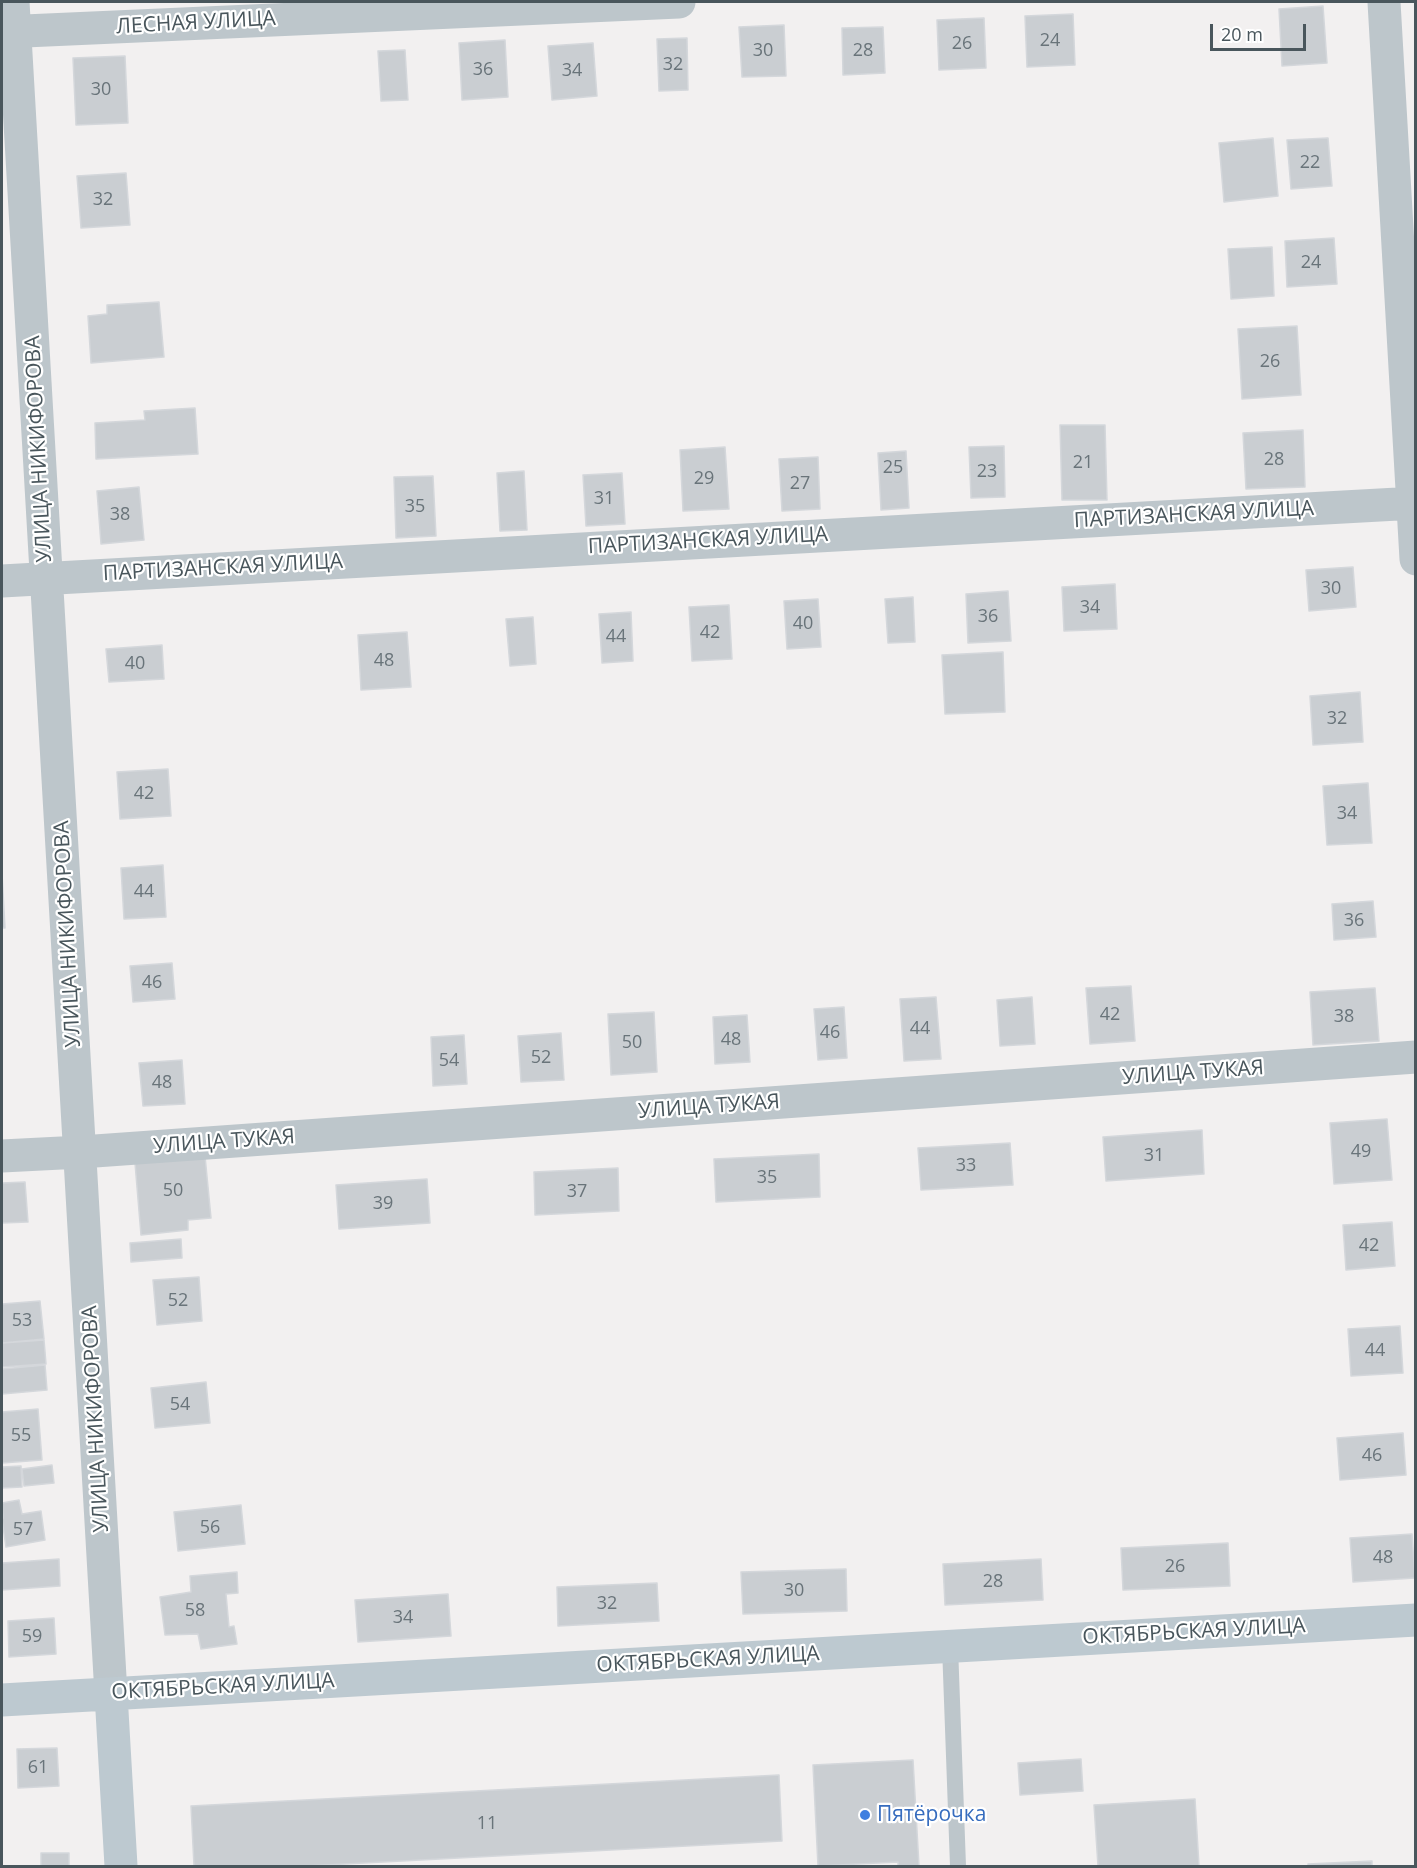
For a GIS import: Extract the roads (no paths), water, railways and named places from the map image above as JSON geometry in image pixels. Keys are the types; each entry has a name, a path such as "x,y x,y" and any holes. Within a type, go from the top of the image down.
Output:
{"main road":[{"name":"ОКТЯБРЬСКАЯ УЛИЦА","path":"2,1700 1416,1620"},
{"name":"УЛИЦА НИКИФОРОВА","path":"111,1694 121,1866"}],"street":[{"name":"ЛЕСНАЯ УЛИЦА","path":"10,22 679,2"},
{"path":"1384,2 1416,559"},
{"name":"УЛИЦА НИКИФОРОВА","path":"10,22 81,1152 111,1694"},
{"name":"ПАРТИЗАНСКАЯ УЛИЦА","path":"2,581 1414,503"},
{"name":"УЛИЦА ТУКАЯ","path":"2,1156 1416,1057"}],"lane":[{"path":"950,1646 958,1866"}],"place":[{"name":"Пятёрочка","path":"865,1815"}]}
